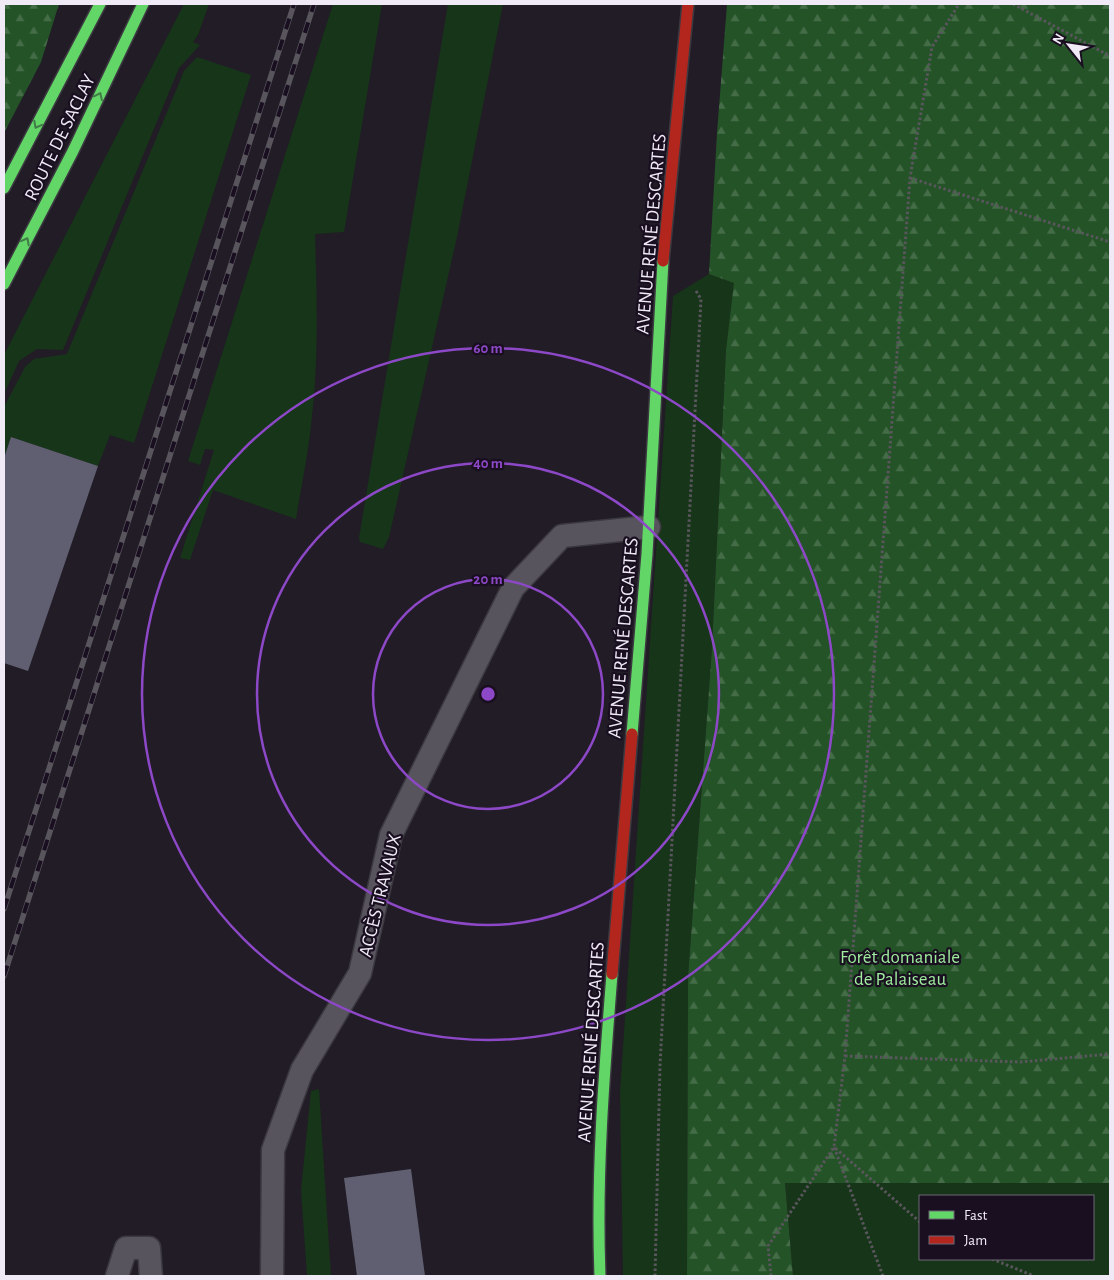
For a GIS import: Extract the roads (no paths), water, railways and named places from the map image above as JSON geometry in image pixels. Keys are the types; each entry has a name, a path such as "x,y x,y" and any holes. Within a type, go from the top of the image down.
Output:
{"street":[{"name":"ROUTE DE SACLAY","path":"4,188 100,4"},
{"name":"ROUTE DE SACLAY","path":"4,284 74,151 143,4"},
{"name":"AVENUE RENÉ DESCARTES","path":"600,1276 598,1231 600,1132 649,527 664,246 688,4"}],"lane":[{"name":"ACCÈS TRAVAUX","path":"272,1276 273,1150 302,1070 360,973 391,835 514,588 562,536 649,527"},
{"path":"117,1276 126,1248 149,1248 150,1276"}],"railway":[{"path":"4,909 294,4"},
{"path":"4,976 314,4"}],"park label":[{"name":"Forêt domaniale de Palaiseau","path":"900,967"}]}
